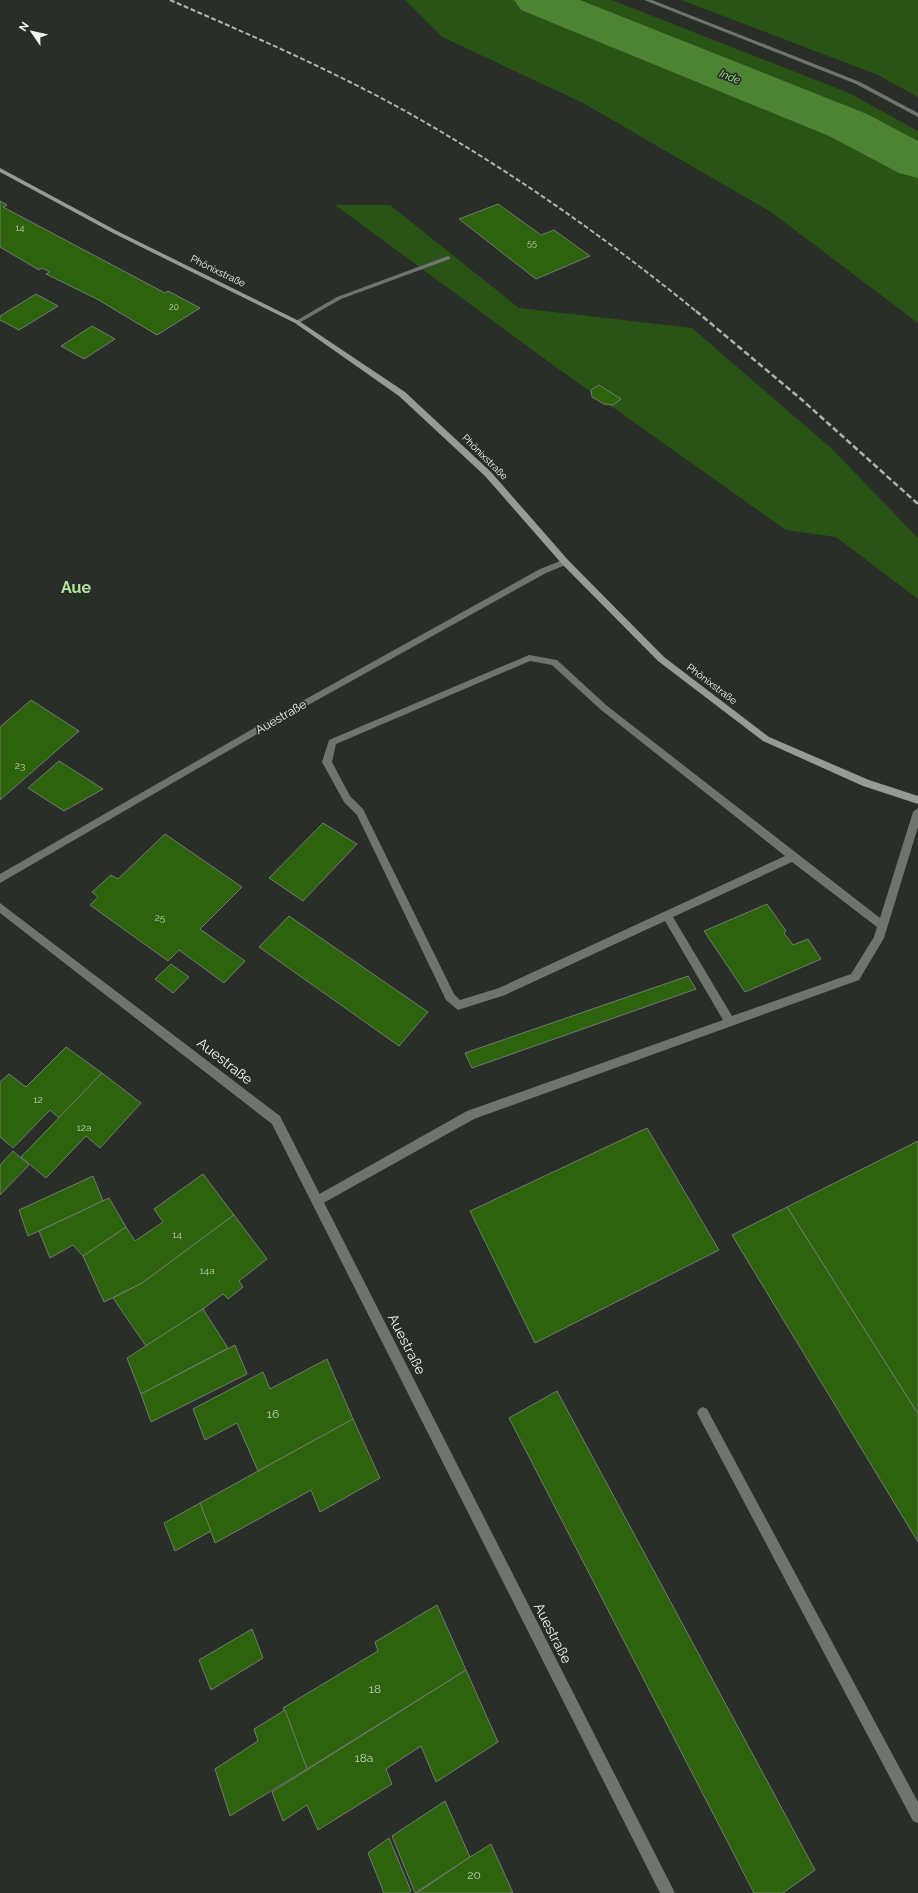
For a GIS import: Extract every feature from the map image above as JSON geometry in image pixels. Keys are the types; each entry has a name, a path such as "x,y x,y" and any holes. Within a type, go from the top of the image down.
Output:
{"main road":[{"name":"Phönixstraße","path":"0,170 115,232 297,322 402,394 488,474 565,562 661,659 766,739 866,783 918,800"}],"street":[{"path":"647,0 858,84 918,115"},
{"path":"297,322 339,298 448,258"},
{"name":"Auestraße","path":"0,879 280,717 543,571 565,562"},
{"path":"793,857 501,992 458,1005 450,997 360,812 347,799 327,762 332,742 529,658 554,662 603,707 793,857 884,926"},
{"path":"318,1200 471,1114 855,977 879,938 884,926 918,812"},
{"name":"Auestraße","path":"0,907 276,1120 318,1200 668,1893"},
{"path":"667,916 730,1022"},
{"path":"703,1413 918,1816"}],"green space":[{"path":"405,0 612,0 849,93 918,131 918,323 771,212 583,103 442,37"},
{"path":"681,0 918,0 918,97 878,75"},
{"path":"335,205 390,205 519,308 692,328 831,448 918,538 918,599 836,537 786,530 553,365"}],"building":[{"path":"0,201 7,205 3,207 165,293 168,291 200,308 157,335 97,299 46,274 50,272 42,268 39,270 0,247"},
{"path":"498,204 541,235 554,230 590,256 536,279 459,219"},
{"path":"36,294 58,306 19,330 0,320 0,316"},
{"path":"92,326 115,339 84,359 61,346"},
{"path":"599,385 621,399 613,405 604,404 592,397 591,390"},
{"path":"31,700 79,731 0,800 0,727"},
{"path":"59,761 103,789 64,811 28,788"},
{"path":"323,823 357,844 303,901 269,878"},
{"path":"165,834 242,887 200,929 245,961 224,983 179,950 168,961 90,905 98,897 92,892 111,875 118,879"},
{"path":"767,904 786,931 784,933 793,945 808,939 821,959 745,992 704,931"},
{"path":"289,916 428,1012 399,1046 259,947"},
{"path":"171,964 189,977 173,993 155,979"},
{"path":"688,976 696,989 472,1068 465,1053"},
{"path":"66,1047 102,1073 59,1118 50,1110 13,1148 0,1137 0,1082 9,1074 26,1087"},
{"path":"102,1073 141,1103 100,1148 86,1136 46,1178 21,1157"},
{"path":"647,1128 719,1250 535,1343 470,1211"},
{"path":"918,1141 918,1414 787,1207"},
{"path":"13,1151 29,1165 0,1195 0,1165"},
{"path":"203,1174 234,1215 142,1283 104,1302 83,1256 126,1227 135,1241 163,1222 154,1209"},
{"path":"93,1176 103,1201 28,1236 19,1210"},
{"path":"109,1198 126,1227 83,1256 73,1245 50,1258 39,1231"},
{"path":"787,1207 918,1414 918,1542 732,1235"},
{"path":"234,1215 267,1259 239,1281 243,1287 228,1299 223,1294 203,1309 146,1346 113,1298 142,1283"},
{"path":"203,1309 228,1348 141,1394 127,1358"},
{"path":"235,1345 247,1374 151,1422 141,1394"},
{"path":"327,1359 353,1419 258,1471 237,1423 205,1440 193,1409 263,1372 270,1389"},
{"path":"557,1391 815,1870 783,1893 754,1893 509,1418"},
{"path":"353,1419 380,1478 320,1512 311,1490 215,1543 200,1503"},
{"path":"200,1503 211,1531 175,1551 164,1523"},
{"path":"437,1605 466,1670 307,1769 283,1708 378,1651 375,1642"},
{"path":"252,1629 263,1658 211,1690 199,1660"},
{"path":"466,1670 498,1742 436,1782 421,1746 386,1769 392,1784 318,1830 307,1805 283,1821 272,1792"},
{"path":"285,1710 307,1769 230,1816 215,1769 258,1741 254,1729"},
{"path":"445,1801 470,1857 415,1893 392,1836"},
{"path":"389,1838 411,1891 408,1893 384,1893 368,1853"},
{"path":"491,1844 513,1893 417,1893 470,1857"}],"waterway":[{"name":"Inde","path":"538,0 848,125 918,162"}],"railway":[{"path":"170,0 266,42 360,87 457,141 563,210 631,260 697,312"},
{"path":"696,311 801,399 918,504"}],"district":[{"name":"Aue","path":"76,587"}]}
